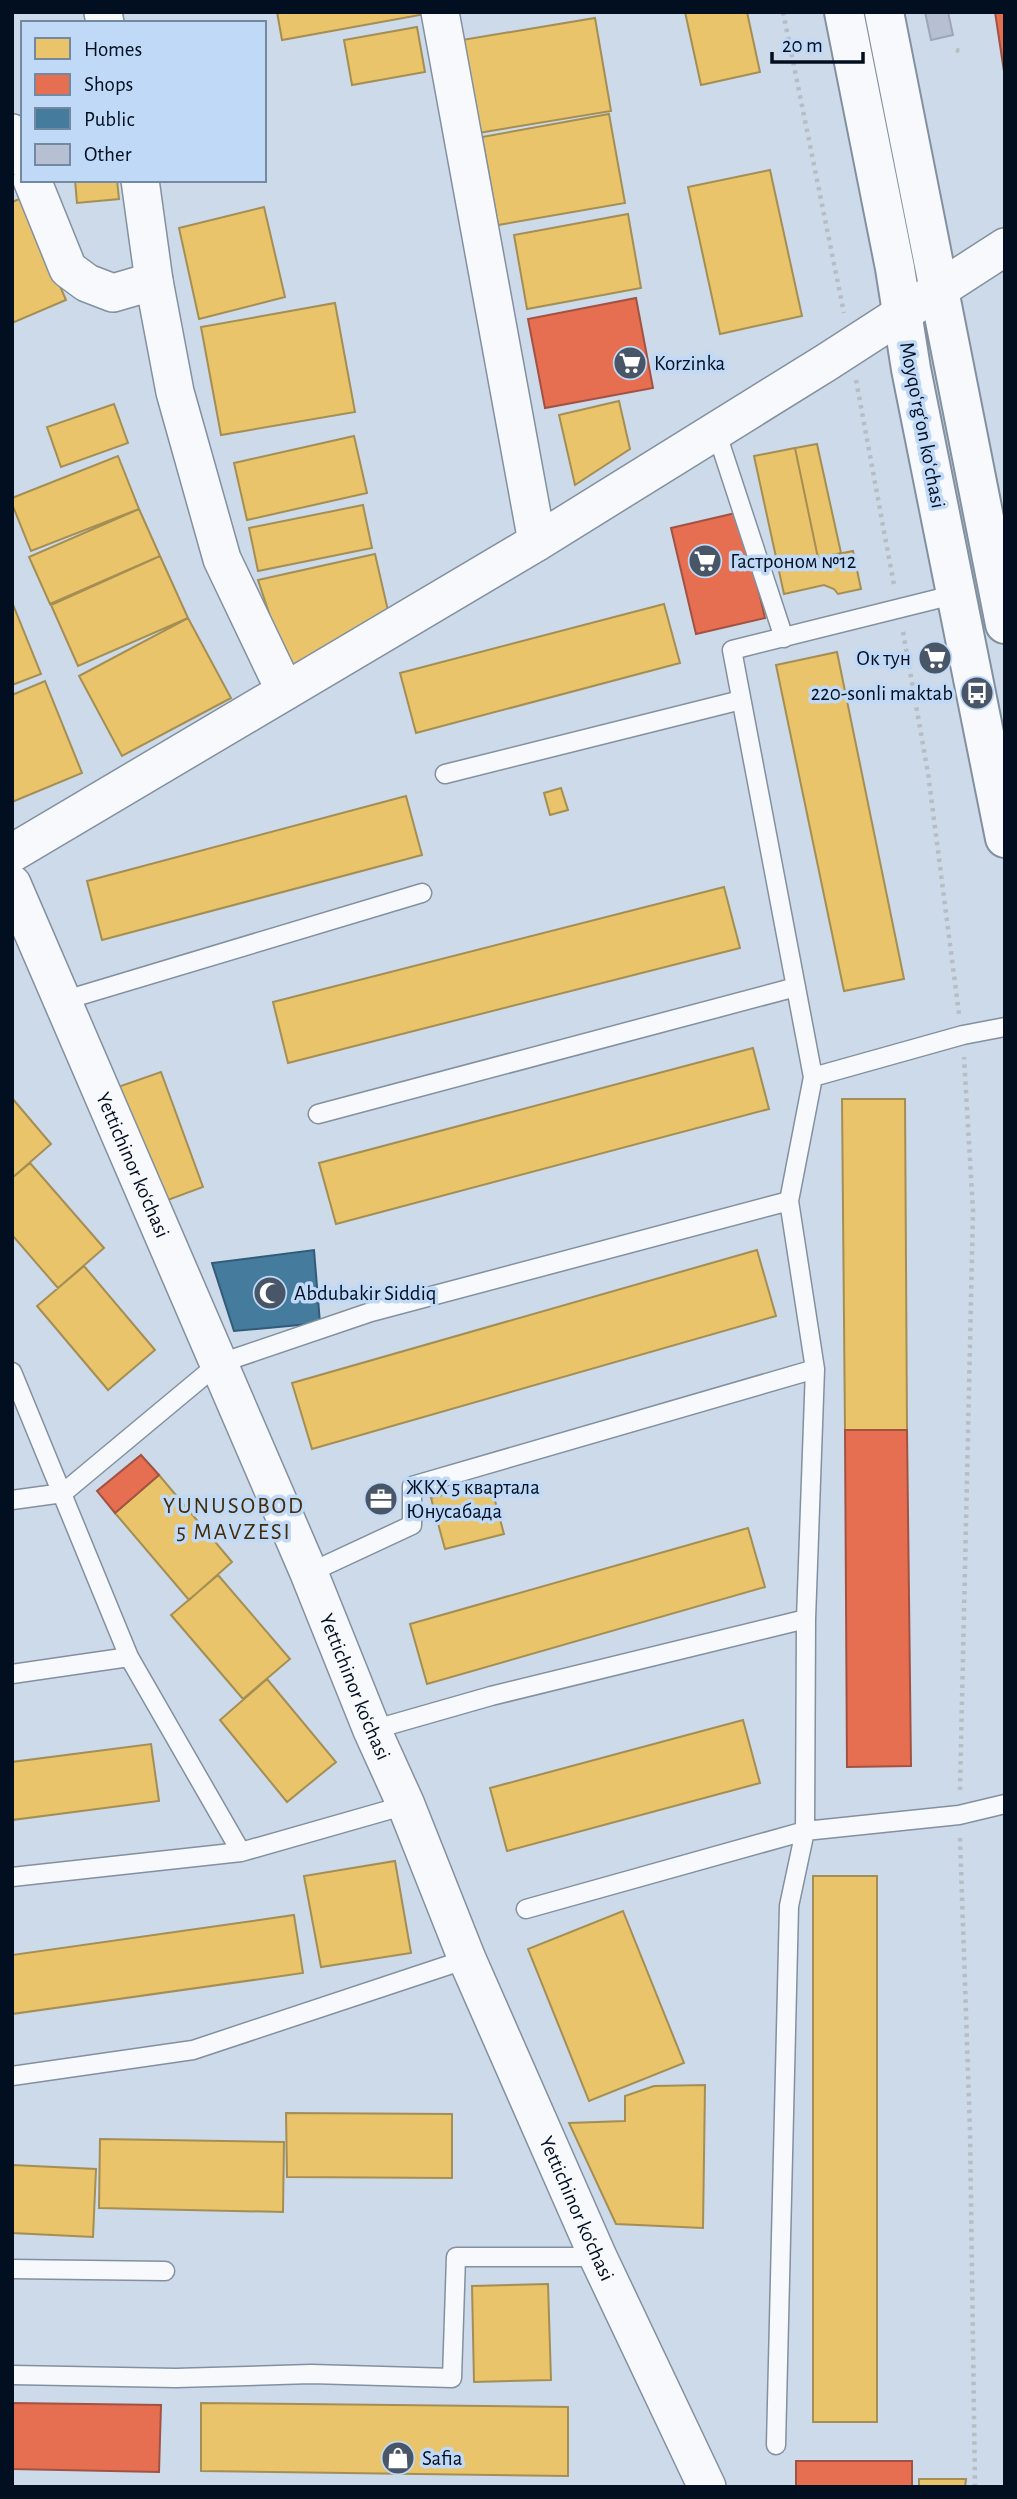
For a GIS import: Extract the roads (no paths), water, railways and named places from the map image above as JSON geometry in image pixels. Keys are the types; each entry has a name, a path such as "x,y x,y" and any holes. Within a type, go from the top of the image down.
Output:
{"main road":[{"name":"Moyqoʻrgʻon koʻchasi","path":"844,12 911,369 1005,838"},
{"name":"Moyqoʻrgʻon koʻchasi","path":"884,12 1005,624"}],"street":[{"path":"440,12 537,542"},
{"path":"12,133 21,154"},
{"path":"33,182 68,269 87,283 113,293 154,281"},
{"path":"140,182 154,281 176,392 222,559 285,691"},
{"path":"12,853 537,542 1005,247"},
{"name":"Yettichinor ko‘chasi","path":"12,884 309,1573 467,1959 598,2257 707,2487"}],"lane":[{"path":"716,430 784,638"},
{"path":"776,2445 789,1906 805,1831 806,1619 815,1369 789,1201 813,1077 732,650 957,594"},
{"path":"445,774 741,700"},
{"path":"62,1001 422,893"},
{"path":"318,1114 796,987"},
{"path":"813,1077 963,1035 1005,1027"},
{"path":"12,1500 63,1493 218,1364 371,1312 789,1201"},
{"path":"309,1573 412,1525 412,1486 815,1369"},
{"path":"12,1372 129,1657 242,1852"},
{"path":"372,1730 491,1696 806,1619"},
{"path":"12,1674 129,1657"},
{"path":"526,1909 805,1831 959,1815 1005,1804"},
{"path":"12,1877 242,1852 406,1805"},
{"path":"12,2076 193,2050 467,1959"},
{"path":"12,2375 176,2378 311,2374 452,2378 456,2257 598,2257"},
{"path":"12,2269 165,2271"}],"place":[{"name":"Korzinka","path":"630,363"},
{"name":"Гастроном №12","path":"705,561"},
{"name":"Ок тун","path":"935,658"},
{"name":"220-sonli maktab","path":"977,693"},
{"name":"Abdubakir Siddiq","path":"270,1293"},
{"name":"ЖКХ 5 квартала Юнусабада","path":"381,1499"},
{"name":"Safia","path":"398,2458"}],"district":[{"name":"YUNUSOBOD 5 MAVZESI","path":"234,1518"}]}
